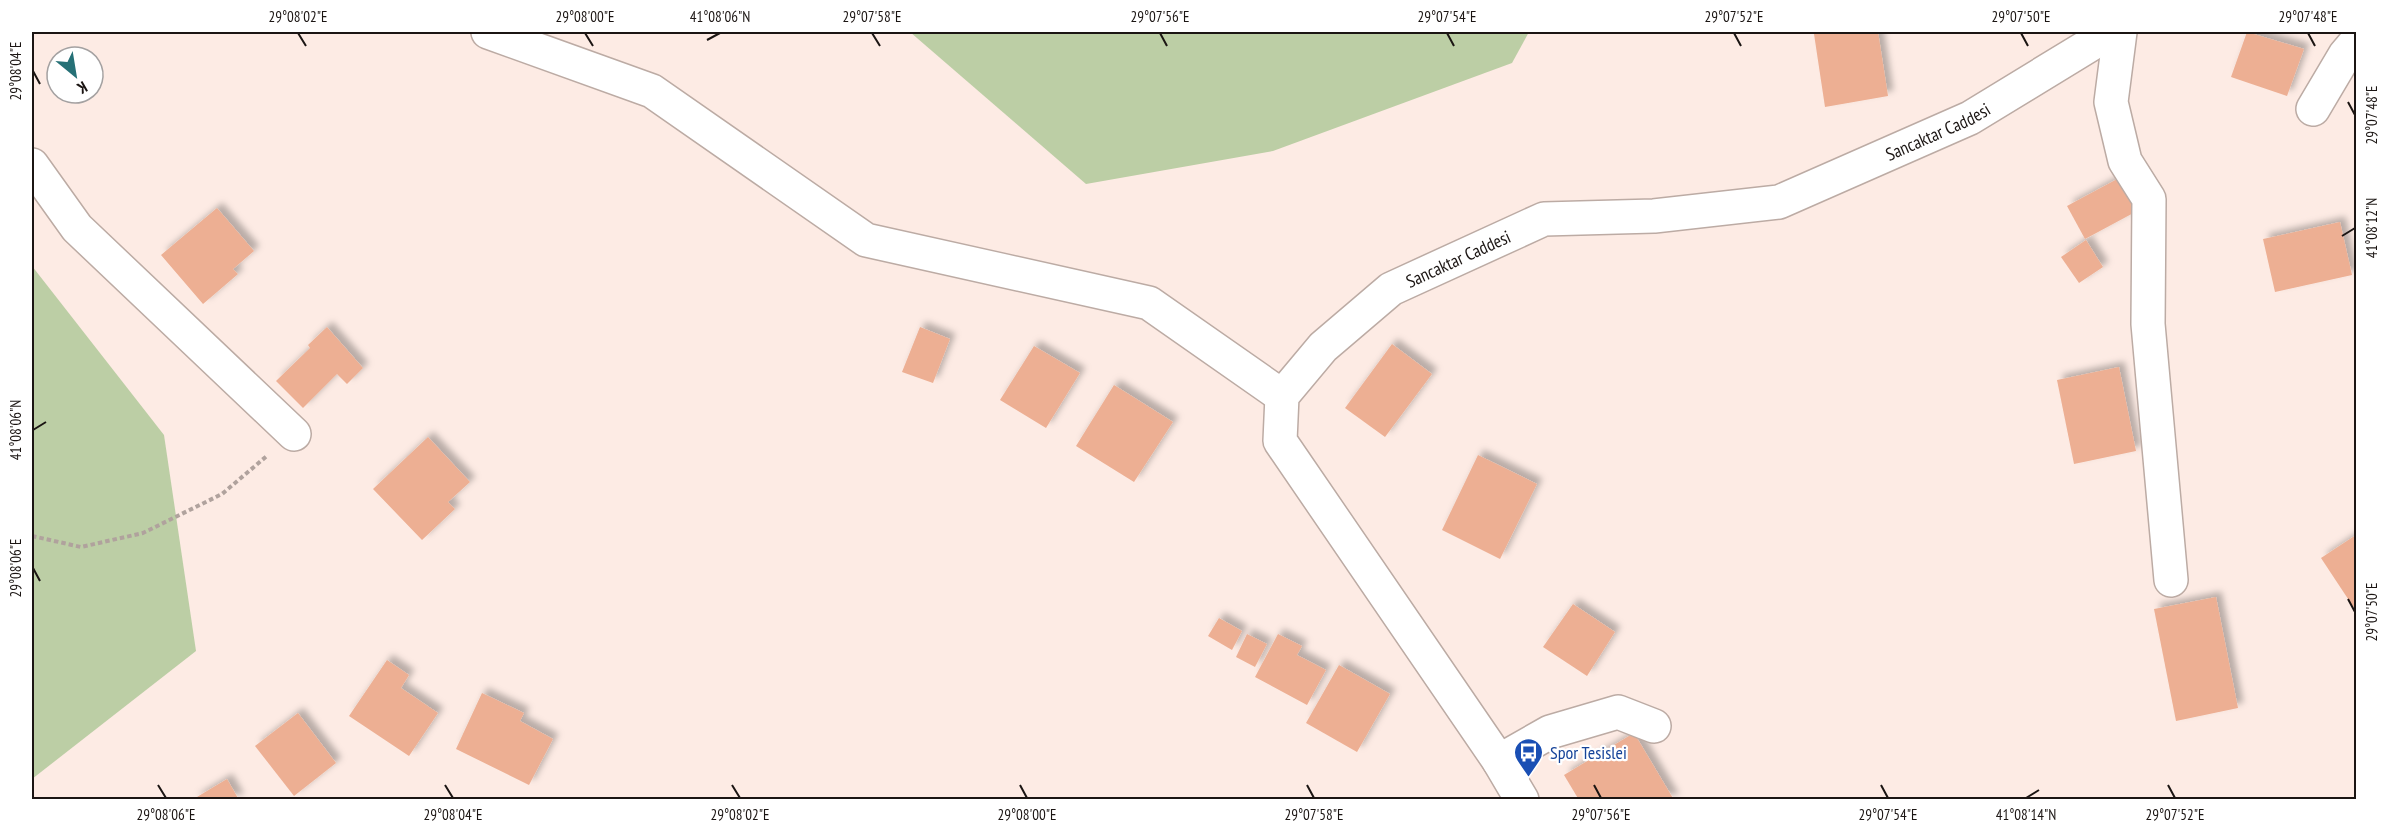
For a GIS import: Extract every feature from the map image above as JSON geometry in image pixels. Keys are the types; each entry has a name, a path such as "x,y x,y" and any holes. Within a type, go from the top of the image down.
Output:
{"street":[{"path":"488,32 652,91 866,240 1149,303 1282,396 1280,441 1499,761 1522,800"},
{"name":"Sancaktar Caddesi","path":"1282,396 1323,347 1391,290 1544,219 1654,216 1779,202 1970,118 2111,32"},
{"path":"2120,32 2111,102 2125,161 2149,200 2148,324 2170,580"},
{"path":"2313,109 2345,55 2356,42"},
{"path":"32,165 77,228 294,434"},
{"path":"1499,761 1550,732 1618,712 1654,726"}],"path":[{"path":"32,536 81,547 144,533 222,494 294,434"}],"green space":[{"path":"910,32 1529,32 1512,63 1273,151 1086,184"},
{"path":"32,266 164,435 196,651 32,779"}],"building":[{"path":"1878,32 1888,96 1825,107 1814,34"},
{"path":"2247,32 2304,49 2287,96 2231,77"},
{"path":"2121,177 2139,210 2085,239 2067,206"},
{"path":"217,208 254,251 233,269 238,274 203,304 161,255"},
{"path":"2340,222 2352,275 2275,292 2263,239"},
{"path":"2086,240 2103,267 2079,283 2061,257"},
{"path":"327,327 363,368 347,384 337,374 303,408 276,381 310,348 308,345"},
{"path":"920,327 950,339 933,383 902,372"},
{"path":"1392,344 1432,374 1385,437 1345,408"},
{"path":"1034,346 1080,373 1046,428 1000,400"},
{"path":"2119,367 2136,451 2074,464 2057,380"},
{"path":"1114,385 1173,422 1134,482 1076,446"},
{"path":"428,437 470,482 448,502 455,509 422,540 373,489"},
{"path":"1478,455 1537,484 1500,559 1442,530"},
{"path":"2356,535 2356,611 2321,558"},
{"path":"2216,597 2238,708 2176,721 2154,609"},
{"path":"1573,604 1615,632 1587,676 1543,647"},
{"path":"1219,618 1242,631 1232,650 1208,636"},
{"path":"1247,634 1267,644 1255,667 1236,657"},
{"path":"1278,634 1302,646 1297,655 1326,670 1307,705 1255,677"},
{"path":"387,660 409,675 401,688 438,713 409,756 349,716"},
{"path":"1339,665 1390,694 1357,752 1306,723"},
{"path":"482,693 524,713 520,721 553,739 529,785 456,749"},
{"path":"298,713 336,763 294,796 255,746"},
{"path":"1634,733 1674,800 1579,800 1564,775"},
{"path":"227,779 239,800 192,800"}],"place":[{"name":"Spor Tesislei","path":"1529,778"}]}
